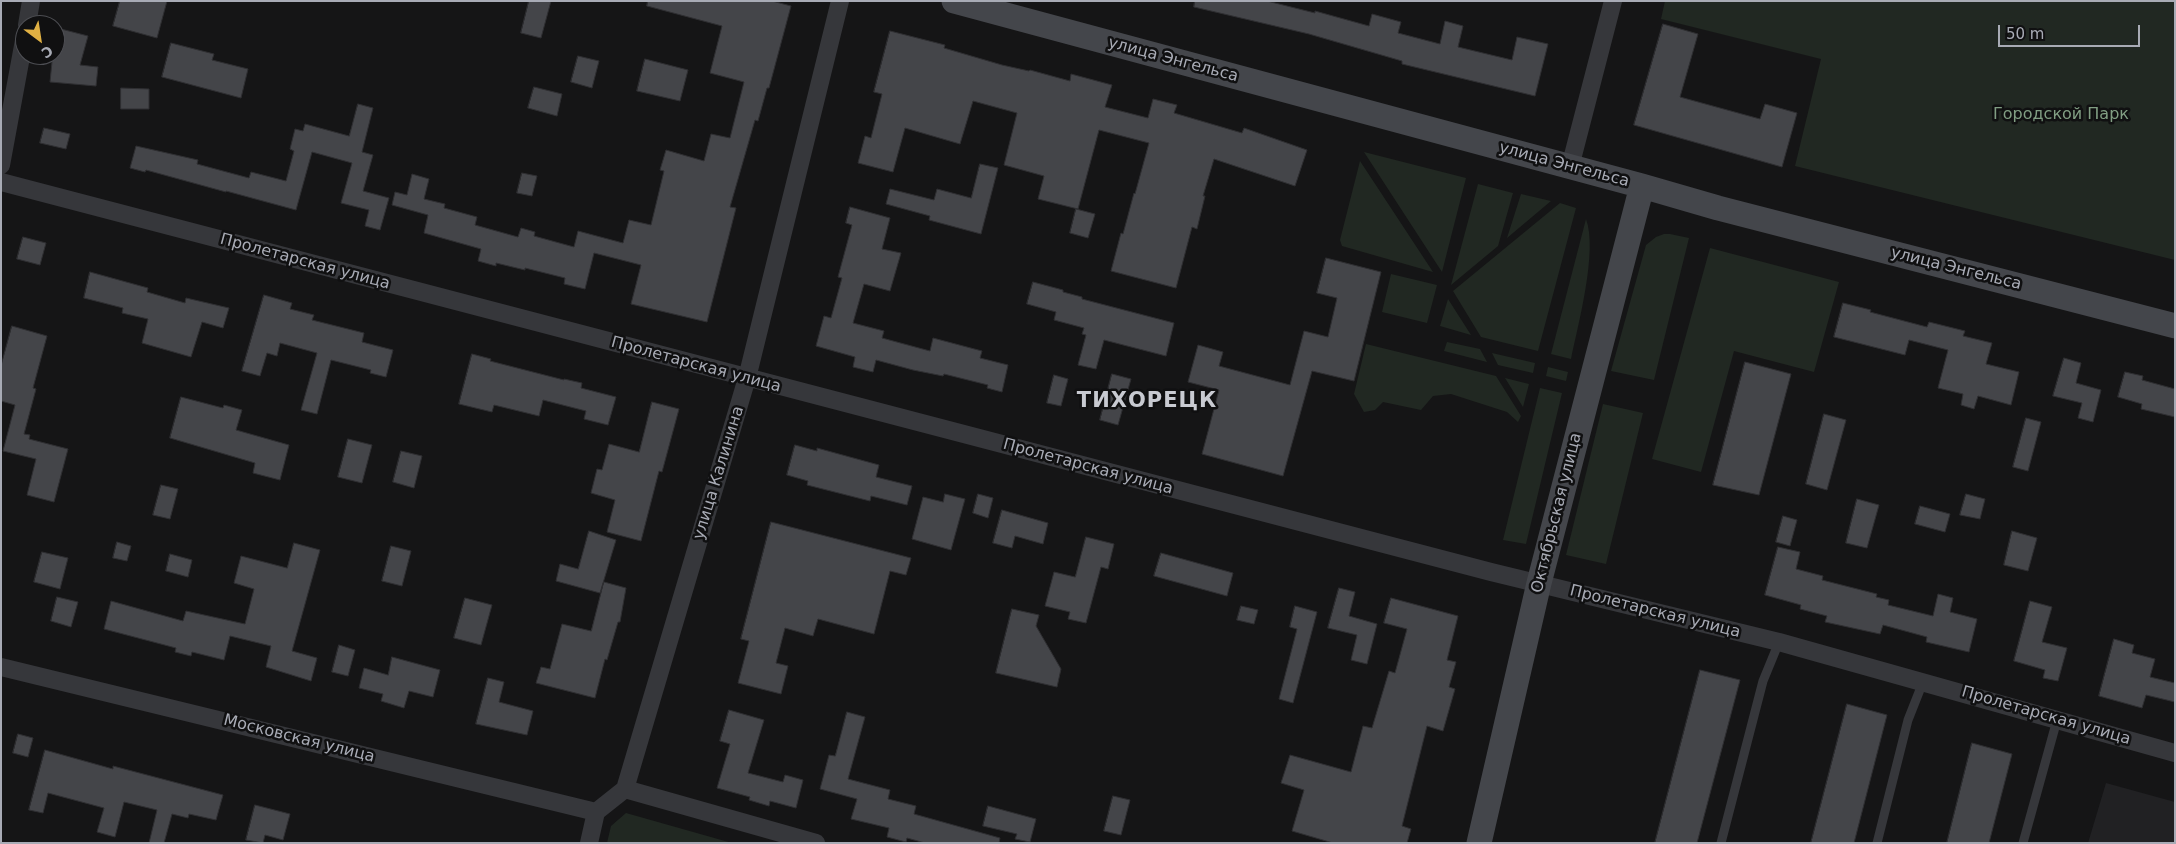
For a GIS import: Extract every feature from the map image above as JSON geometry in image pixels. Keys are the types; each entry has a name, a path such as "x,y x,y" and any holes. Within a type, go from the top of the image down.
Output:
{"main road":[{"name":"улица Энгельса","path":"954,1 1718,208 2175,326"},
{"name":"Октябрьская улица","path":"1479,843 1539,583 1642,186"}],"street":[{"path":"29,15 31,1"},
{"name":"улица Калинина","path":"625,789 747,378 840,1"},
{"path":"1570,167 1613,1"},
{"path":"1,165 19,65"},
{"name":"Пролетарская улица","path":"1,182 1491,572 1779,642 2175,753"},
{"name":"Московская улица","path":"1,667 596,812"},
{"path":"589,843 596,812 625,789 816,843"}],"lane":[{"path":"1721,843 1763,681 1779,642"},
{"path":"1877,843 1908,720 1923,682"},
{"path":"2023,843 2057,720"}],"shaded area":[{"path":"2106,783 2175,802 2175,843 2088,843"}],"green space":[{"name":"Городской Парк","path":"1665,1 2175,1 2175,260 1795,166 1821,59 1661,19"},
{"path":"1364,152 1466,178 1442,272"},
{"path":"1360,161 1433,272 1342,246 1340,240"},
{"path":"1478,184 1513,193 1498,246 1451,285"},
{"path":"1521,194 1551,201 1507,238"},
{"path":"1560,203 1576,208 1538,351 1481,337 1453,291"},
{"path":"1586,219 1590,250 1586,288 1571,359 1551,354"},
{"path":"1664,234 1689,238 1654,380 1611,371 1646,245 1656,237"},
{"path":"1710,248 1839,282 1814,372 1734,351 1701,472 1652,459"},
{"path":"1391,274 1437,285 1427,323 1382,312"},
{"path":"1448,299 1471,335 1440,326"},
{"path":"1447,342 1480,349 1487,362 1444,351"},
{"path":"1366,344 1496,376 1521,416 1518,422 1507,412 1451,394 1433,396 1421,410 1383,402 1375,410 1364,412 1354,394"},
{"path":"1492,353 1535,363 1533,373 1498,365"},
{"path":"1548,367 1568,372 1566,381 1546,376"},
{"path":"1505,378 1529,384 1523,407"},
{"path":"1540,388 1562,393 1526,544 1503,540"},
{"path":"1603,404 1643,413 1606,564 1566,555"},
{"path":"626,813 732,843 607,843 611,826"}],"building":[{"path":"120,1 167,1 157,38 113,26"},
{"path":"529,1 551,1 541,38 521,33"},
{"path":"648,1 772,1 791,6 769,88 767,88 758,121 755,120 730,207 736,208 707,322 631,304 641,265 594,253 585,289 564,284 565,278 525,268 525,270 496,263 496,266 478,261 481,249 424,233 428,215 392,205 395,192 407,195 412,174 429,179 424,199 445,204 444,208 477,217 475,225 518,237 521,228 535,232 534,236 574,247 578,231 623,243 629,220 651,225 664,171 660,170 666,150 704,161 711,134 730,138 744,82 710,73 722,26 647,6"},
{"path":"1195,1 1267,1 1315,13 1315,11 1369,26 1372,14 1401,22 1398,33 1440,44 1445,21 1463,26 1458,47 1512,60 1517,37 1548,44 1535,96 1402,64 1402,61 1309,34 1194,7"},
{"path":"1663,24 1698,34 1680,97 1760,119 1765,104 1797,113 1782,167 1634,125"},
{"path":"65,30 88,36 80,65 98,67 96,86 50,82 52,65 65,65"},
{"path":"890,31 945,45 944,48 1002,65 1030,70 1070,81 1071,74 1112,85 1105,107 1148,118 1153,99 1177,105 1174,113 1242,133 1244,128 1307,150 1295,186 1214,159 1203,196 1205,196 1197,229 1192,227 1176,288 1111,271 1149,143 1099,130 1078,209 1038,199 1044,176 1004,165 1017,113 973,101 960,144 905,128 893,172 858,163 865,136 871,138 882,94 874,92"},
{"path":"171,43 214,54 212,60 248,69 241,98 162,77"},
{"path":"578,56 599,61 592,88 571,82"},
{"path":"645,59 688,70 680,101 637,91"},
{"path":"534,87 562,94 557,116 528,108"},
{"path":"121,88 149,89 149,109 121,109"},
{"path":"358,104 373,108 362,152 373,155 363,191 389,198 380,230 365,226 369,210 341,203 352,163 312,152 296,210 146,170 145,172 130,168 136,146 198,160 197,164 249,178 251,172 286,181 294,151 290,149 295,129 303,131 305,124 349,136"},
{"path":"44,128 70,134 66,149 40,143"},
{"path":"980,164 998,168 981,234 929,220 930,216 886,204 890,189 934,200 937,189 971,198"},
{"path":"522,173 537,176 532,196 517,193"},
{"path":"850,207 890,218 882,249 901,253 890,291 864,284 853,323 884,331 882,338 930,351 933,338 982,351 980,358 1008,365 1002,392 987,388 988,385 944,374 943,376 913,370 876,360 873,372 853,367 855,357 816,346 824,316 831,318 842,278 838,277 852,225 846,223"},
{"path":"1076,209 1095,214 1088,238 1070,233"},
{"path":"23,237 46,243 40,265 17,259"},
{"path":"1326,258 1381,272 1354,381 1312,371 1283,476 1202,454 1219,390 1188,382 1198,345 1223,352 1219,366 1290,385 1304,331 1328,337 1337,298 1317,293"},
{"path":"90,272 148,288 147,292 185,303 186,298 229,308 223,328 202,322 191,357 142,343 148,319 122,313 123,308 84,298"},
{"path":"1033,282 1063,290 1063,292 1082,297 1082,299 1174,323 1166,356 1104,340 1096,369 1078,365 1086,335 1082,334 1084,328 1054,320 1056,312 1027,304"},
{"path":"264,295 292,303 290,309 314,315 312,320 364,333 362,342 393,350 386,377 370,373 371,370 331,360 317,414 301,410 317,353 280,343 277,356 267,353 260,376 242,371"},
{"path":"1843,303 1927,327 1929,322 1965,331 1963,336 1992,343 1986,364 2019,372 2011,405 1978,396 1974,409 1961,405 1963,394 1938,388 1948,350 1909,340 1905,355 1834,337"},
{"path":"12,326 47,336 33,388 36,389 24,434 30,435 29,439 68,449 54,502 27,495 36,459 3,451 15,405 1,401 1,366"},
{"path":"472,354 491,359 490,361 582,383 581,388 616,397 608,425 584,419 586,411 543,400 539,416 494,405 492,412 459,404"},
{"path":"2064,358 2081,363 2076,383 2101,390 2093,422 2078,418 2082,403 2053,396"},
{"path":"1745,362 1791,374 1759,495 1713,485"},
{"path":"2125,372 2143,376 2142,380 2175,389 2175,417 2141,409 2142,404 2118,397"},
{"path":"1112,374 1131,379 1118,425 1100,420"},
{"path":"1054,375 1068,379 1061,406 1047,403"},
{"path":"181,397 223,408 224,405 242,410 236,430 289,445 280,480 253,473 255,463 170,438"},
{"path":"652,402 679,409 662,472 659,471 641,541 607,532 615,500 591,493 597,469 602,470 609,444 639,452"},
{"path":"1824,414 1846,420 1827,490 1806,484"},
{"path":"2026,418 2041,422 2028,471 2013,467"},
{"path":"348,439 372,445 362,483 338,477"},
{"path":"795,445 817,451 817,448 879,465 876,477 912,486 907,505 871,496 870,501 807,485 808,481 787,475"},
{"path":"401,451 422,456 414,488 393,482"},
{"path":"161,485 178,489 170,519 153,515"},
{"path":"945,494 965,499 951,550 912,539 923,497 943,502"},
{"path":"978,494 993,498 988,518 973,513"},
{"path":"1966,494 1985,499 1980,519 1960,515"},
{"path":"1857,499 1879,505 1867,548 1846,543"},
{"path":"1920,506 1950,514 1945,532 1915,524"},
{"path":"1002,510 1048,523 1043,544 1015,536 1012,548 993,543"},
{"path":"1783,516 1797,520 1790,546 1776,542"},
{"path":"771,522 911,558 906,575 890,571 874,634 818,619 813,636 785,628 776,663 788,666 781,694 738,683 749,641 741,639"},
{"path":"589,531 616,540 600,593 556,581 560,564 578,569"},
{"path":"2012,531 2037,538 2028,571 2004,565"},
{"path":"1086,537 1114,544 1108,569 1101,567 1086,623 1068,619 1070,612 1045,606 1054,572 1075,577"},
{"path":"117,542 131,546 127,561 113,558"},
{"path":"294,543 320,550 292,651 317,658 311,681 266,667 271,646 230,636 224,660 192,652 191,656 175,652 176,648 104,629 111,601 183,621 186,611 245,624 254,589 234,583 241,556 287,568"},
{"path":"391,546 411,551 402,586 382,581"},
{"path":"1778,547 1800,552 1796,569 1823,576 1822,580 1877,594 1876,597 1889,600 1888,605 1933,616 1938,594 1953,598 1950,612 1977,619 1969,652 1926,642 1927,637 1883,625 1880,634 1825,622 1827,616 1800,609 1801,605 1765,595"},
{"path":"42,552 68,558 60,589 34,582"},
{"path":"1161,553 1233,573 1227,596 1154,576"},
{"path":"170,554 192,560 188,577 166,571"},
{"path":"604,582 626,588 620,622 618,622 607,660 605,659 595,698 536,683 541,667 550,669 562,624 591,631"},
{"path":"1339,588 1355,592 1349,616 1377,624 1367,664 1351,660 1357,635 1328,628"},
{"path":"57,597 78,602 71,627 51,621"},
{"path":"465,598 492,605 481,645 454,638"},
{"path":"1391,598 1458,616 1447,660 1456,662 1449,687 1455,689 1443,731 1427,726 1402,826 1411,829 1407,843 1333,843 1292,831 1304,790 1281,783 1290,755 1351,772 1363,726 1372,728 1389,671 1395,673 1407,629 1384,623"},
{"path":"2030,601 2052,607 2042,642 2067,648 2058,681 2043,678 2045,670 2014,661"},
{"path":"1241,606 1258,610 1254,624 1237,620"},
{"path":"1295,606 1317,612 1293,703 1279,699 1297,629 1290,627"},
{"path":"1012,609 1039,615 1036,626 1061,669 1057,687 996,673"},
{"path":"2114,639 2134,645 2132,653 2155,659 2150,677 2175,683 2175,702 2146,695 2142,708 2099,696"},
{"path":"339,645 355,650 348,676 332,672"},
{"path":"392,657 440,670 433,697 409,691 404,708 381,701 383,694 359,688 364,668 388,675"},
{"path":"1700,670 1740,680 1697,843 1655,843"},
{"path":"488,678 504,682 499,702 533,711 527,735 476,724"},
{"path":"1847,704 1887,715 1854,843 1811,843"},
{"path":"729,710 764,720 748,773 783,782 785,775 803,780 796,808 770,801 769,806 749,800 750,797 717,788 730,744 720,741"},
{"path":"847,712 865,717 848,779 890,790 888,799 916,806 914,814 1000,838 999,843 925,843 907,838 906,842 887,837 889,828 851,819 857,799 820,789 829,755 835,756"},
{"path":"18,734 33,738 28,757 13,753"},
{"path":"1972,743 2012,754 1989,843 1947,843"},
{"path":"45,750 113,769 113,766 223,795 216,820 189,814 188,818 172,814 164,843 149,843 157,810 124,802 115,837 97,832 104,808 48,793 43,813 29,810"},
{"path":"1113,796 1130,800 1121,835 1104,831"},
{"path":"255,805 290,814 283,840 265,835 263,843 246,840"},
{"path":"988,806 1036,819 1030,842 1015,839 1017,834 983,826"}],"district":[{"name":"ТИХОРЕЦК","path":"1147,402"}]}
